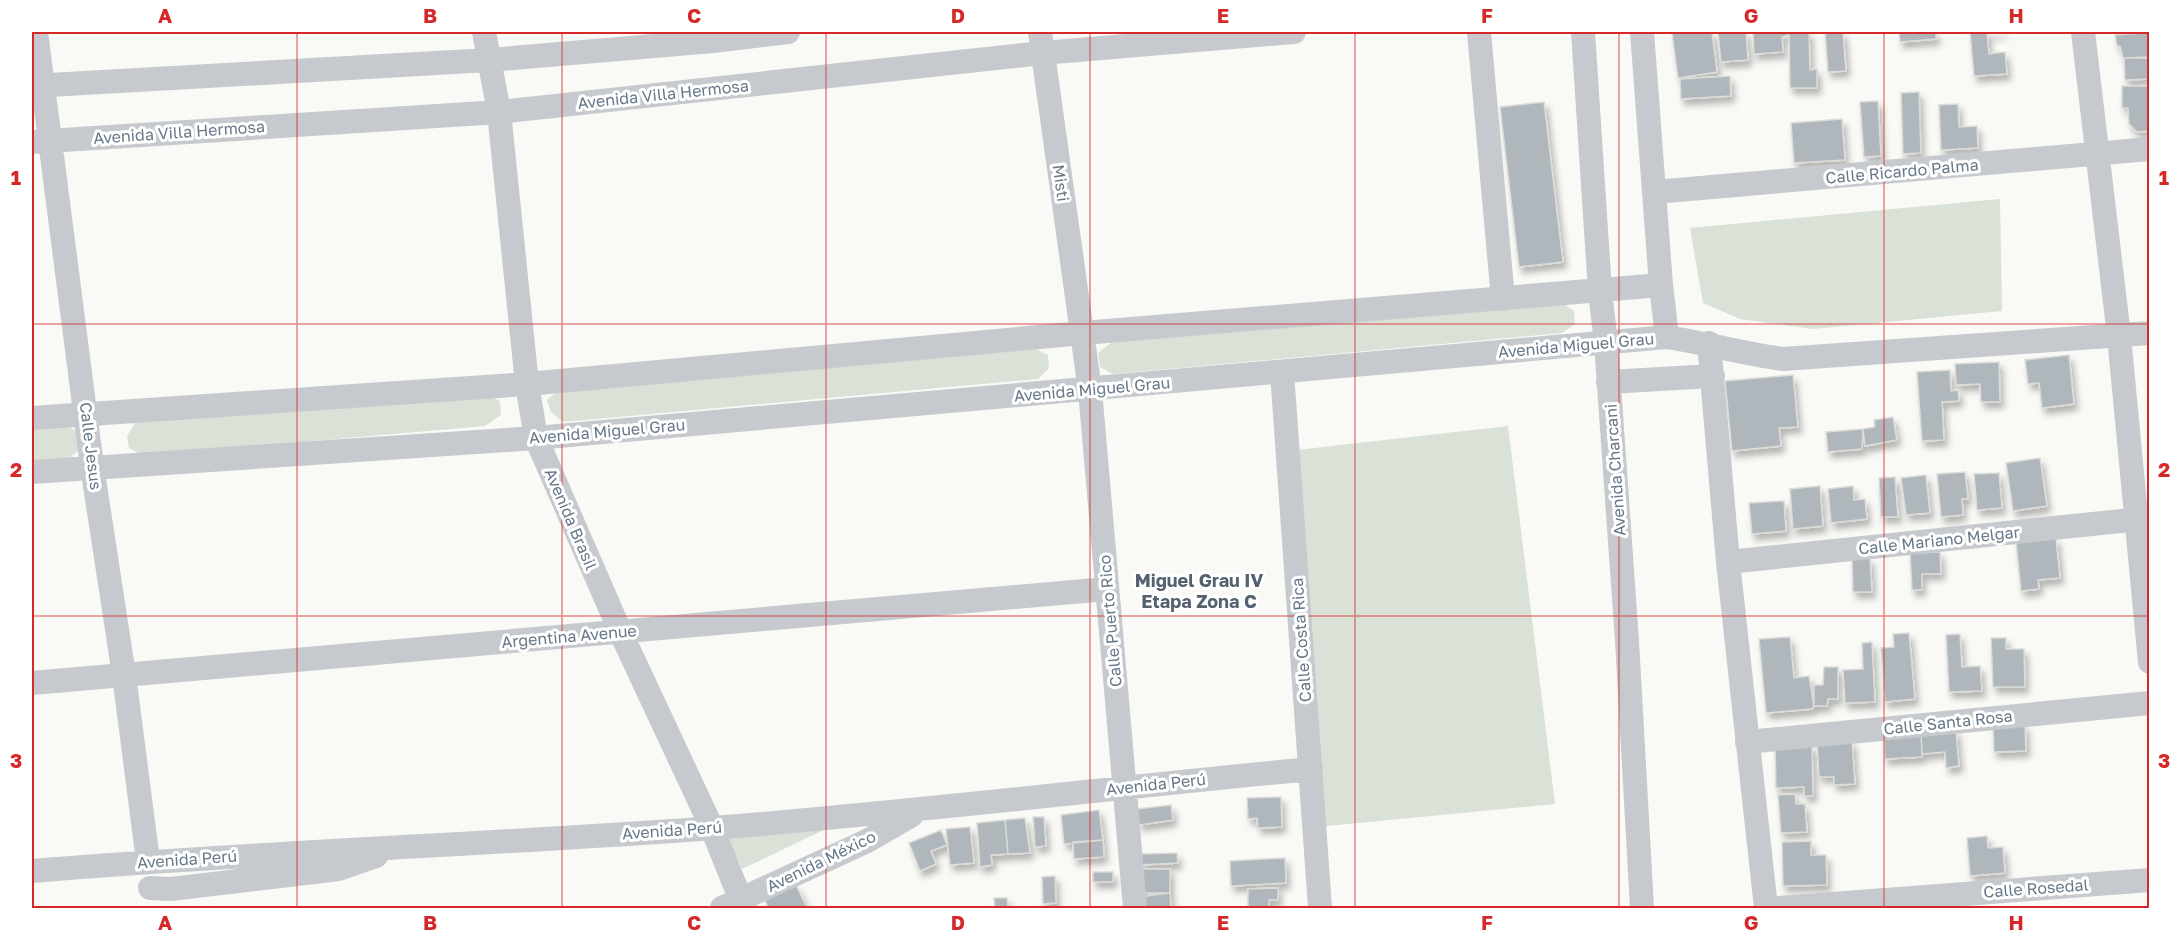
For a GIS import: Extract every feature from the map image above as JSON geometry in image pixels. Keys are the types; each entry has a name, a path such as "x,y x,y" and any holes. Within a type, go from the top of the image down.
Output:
{"street":[{"name":"Calle Jesus","path":"36,32 41,141 87,413 92,466 124,675 148,861"},
{"name":"Avenida Brasil","path":"484,32 499,112 527,384 536,438 620,631 712,828 735,906"},
{"path":"37,85 489,60 712,36 788,32"},
{"name":"Avenida Villa Hermosa","path":"41,141 499,112 1041,42 1294,32"},
{"path":"1479,32 1503,299"},
{"name":"Avenida Charcani","path":"1583,32 1600,291 1606,343 1628,640 1642,909"},
{"path":"1642,32 1667,337"},
{"path":"2083,32 2143,518 2150,662"},
{"name":"Misti","path":"1041,42 1083,333"},
{"name":"Calle Ricardo Palma","path":"1654,192 2150,149"},
{"path":"32,418 527,384 1083,333 1661,285"},
{"name":"Calle Puerto Rico","path":"1083,333 1090,390 1135,909"},
{"name":"Avenida Miguel Grau","path":"32,472 92,466 536,438 1667,337 1709,344 1745,354 1783,359 2150,333"},
{"path":"1709,344 1728,562 1766,909"},
{"name":"Calle Costa Rica","path":"1282,372 1320,909"},
{"path":"1608,382 1713,376"},
{"name":"Calle Mariano Melgar","path":"1728,562 2143,518"},
{"name":"Argentina Avenue","path":"32,683 1107,589"},
{"name":"Calle Santa Rosa","path":"1748,742 2150,703"},
{"name":"Avenida Perú","path":"32,871 148,861 712,828 919,810 1311,769"},
{"name":"Avenida México","path":"735,906 867,841 919,810"},
{"path":"150,888 171,889 339,869 403,846"},
{"name":"Calle Rosedal","path":"1779,909 2150,880"}],"shaded area":[{"path":"2000,199 2002,311 1813,329 1740,319 1703,303 1690,228"},
{"path":"1562,303 1574,311 1575,324 1562,333 1113,374 1100,367 1098,353 1113,341"},
{"path":"1036,349 1048,355 1049,368 1038,379 563,422 551,412 547,400 559,390"},
{"path":"484,393 500,401 501,415 485,426 143,456 129,448 127,436 135,423"},
{"path":"66,425 77,432 78,451 68,459 32,462 32,428"},
{"path":"1508,426 1555,804 1317,827 1288,451"},
{"path":"832,826 742,869 724,831"}],"building":[{"path":"1712,32 1717,72 1678,78 1672,33"},
{"path":"1718,32 1746,32 1748,60 1721,62"},
{"path":"1753,32 1789,32 1789,35 1782,37 1783,52 1754,54"},
{"path":"1789,32 1809,32 1810,70 1817,69 1817,88 1790,88"},
{"path":"1825,32 1843,32 1846,71 1828,72"},
{"path":"1899,32 1936,32 1936,39 1900,42"},
{"path":"1970,32 2005,32 1987,34 1989,54 2005,52 2007,74 1974,76"},
{"path":"2150,33 2150,57 2123,58 2115,35"},
{"path":"2124,58 2150,58 2150,79 2125,80"},
{"path":"1730,76 1731,96 1681,99 1680,79"},
{"path":"2122,86 2150,86 2150,131 2137,132 2129,124 2128,108 2122,108"},
{"path":"1919,92 1921,153 1903,154 1901,93"},
{"path":"1878,101 1881,156 1864,157 1860,102"},
{"path":"1544,102 1563,262 1519,267 1500,107"},
{"path":"1958,104 1959,127 1977,126 1978,148 1941,150 1939,105"},
{"path":"1842,119 1845,160 1794,163 1791,123"},
{"path":"2069,355 2074,404 2042,408 2039,383 2028,384 2025,360"},
{"path":"1999,362 2000,402 1981,402 1980,384 1956,385 1955,364"},
{"path":"1950,370 1951,391 1958,390 1959,401 1942,402 1944,440 1922,441 1917,372"},
{"path":"1793,375 1798,427 1779,428 1781,446 1732,451 1725,381"},
{"path":"1893,417 1897,440 1865,446 1863,429 1875,427 1874,420"},
{"path":"1863,429 1862,449 1828,452 1826,432"},
{"path":"2040,458 2047,506 2013,511 2006,463"},
{"path":"1965,472 1968,499 1962,499 1963,515 1941,517 1937,474"},
{"path":"1999,473 2002,508 1977,510 1974,474"},
{"path":"1926,475 1930,513 1906,515 1901,478"},
{"path":"1895,477 1898,517 1881,517 1879,478"},
{"path":"1820,486 1823,526 1793,529 1790,489"},
{"path":"1853,486 1854,500 1865,499 1867,519 1831,523 1828,489"},
{"path":"1784,501 1786,531 1752,534 1749,503"},
{"path":"2056,538 2060,578 2038,580 2039,589 2021,591 2016,542"},
{"path":"1940,552 1941,574 1922,574 1922,590 1912,590 1910,553"},
{"path":"1870,558 1872,592 1853,592 1852,559"},
{"path":"1909,633 1915,699 1885,702 1881,648 1894,647 1893,634"},
{"path":"1960,634 1962,667 1980,666 1982,691 1949,692 1946,635"},
{"path":"1790,637 1794,678 1809,676 1814,706 1812,709 1766,713 1759,639"},
{"path":"1991,638 2006,638 2006,649 2024,649 2025,687 1993,687"},
{"path":"1872,642 1875,702 1845,703 1843,670 1863,669 1862,643"},
{"path":"1824,667 1838,667 1838,699 1828,699 1827,706 1814,706 1814,685 1823,685"},
{"path":"1993,725 2025,725 2026,751 1994,752"},
{"path":"1956,730 1959,766 1946,768 1945,752 1922,754 1921,732"},
{"path":"1921,732 1922,757 1885,759 1884,736"},
{"path":"1852,740 1855,784 1834,785 1834,777 1819,777 1817,744"},
{"path":"1812,746 1813,796 1804,796 1804,787 1776,788 1775,747"},
{"path":"1795,794 1796,804 1805,804 1807,832 1781,833 1778,795"},
{"path":"1281,797 1282,827 1258,828 1257,818 1248,819 1247,798"},
{"path":"1171,805 1173,820 1139,825 1137,809"},
{"path":"1099,810 1103,840 1064,844 1061,815"},
{"path":"1033,817 1044,817 1046,846 1035,847"},
{"path":"1025,818 1030,853 1008,854 1005,820"},
{"path":"1005,820 1008,854 991,855 992,865 980,867 977,823"},
{"path":"970,827 974,863 950,865 946,829"},
{"path":"941,830 947,845 931,851 936,864 920,871 909,843"},
{"path":"1987,836 1988,848 2003,847 2005,873 1970,876 1967,838"},
{"path":"1103,840 1104,857 1074,859 1073,842"},
{"path":"1811,841 1811,855 1826,855 1827,885 1783,886 1782,842"},
{"path":"1177,853 1178,863 1140,865 1140,854"},
{"path":"1285,858 1286,883 1231,886 1230,861"},
{"path":"1138,869 1170,869 1170,893 1138,893"},
{"path":"1093,872 1113,872 1113,882 1093,882"},
{"path":"1055,876 1056,903 1043,904 1042,877"},
{"path":"796,885 807,908 768,908 765,900"},
{"path":"1278,888 1278,900 1269,900 1269,908 1248,908 1248,889"},
{"path":"1170,893 1171,908 1139,908 1138,897"},
{"path":"994,898 1007,898 1008,908 995,908"}],"district":[{"name":"Miguel Grau IV Etapa Zona C","path":"1199,590"}]}
